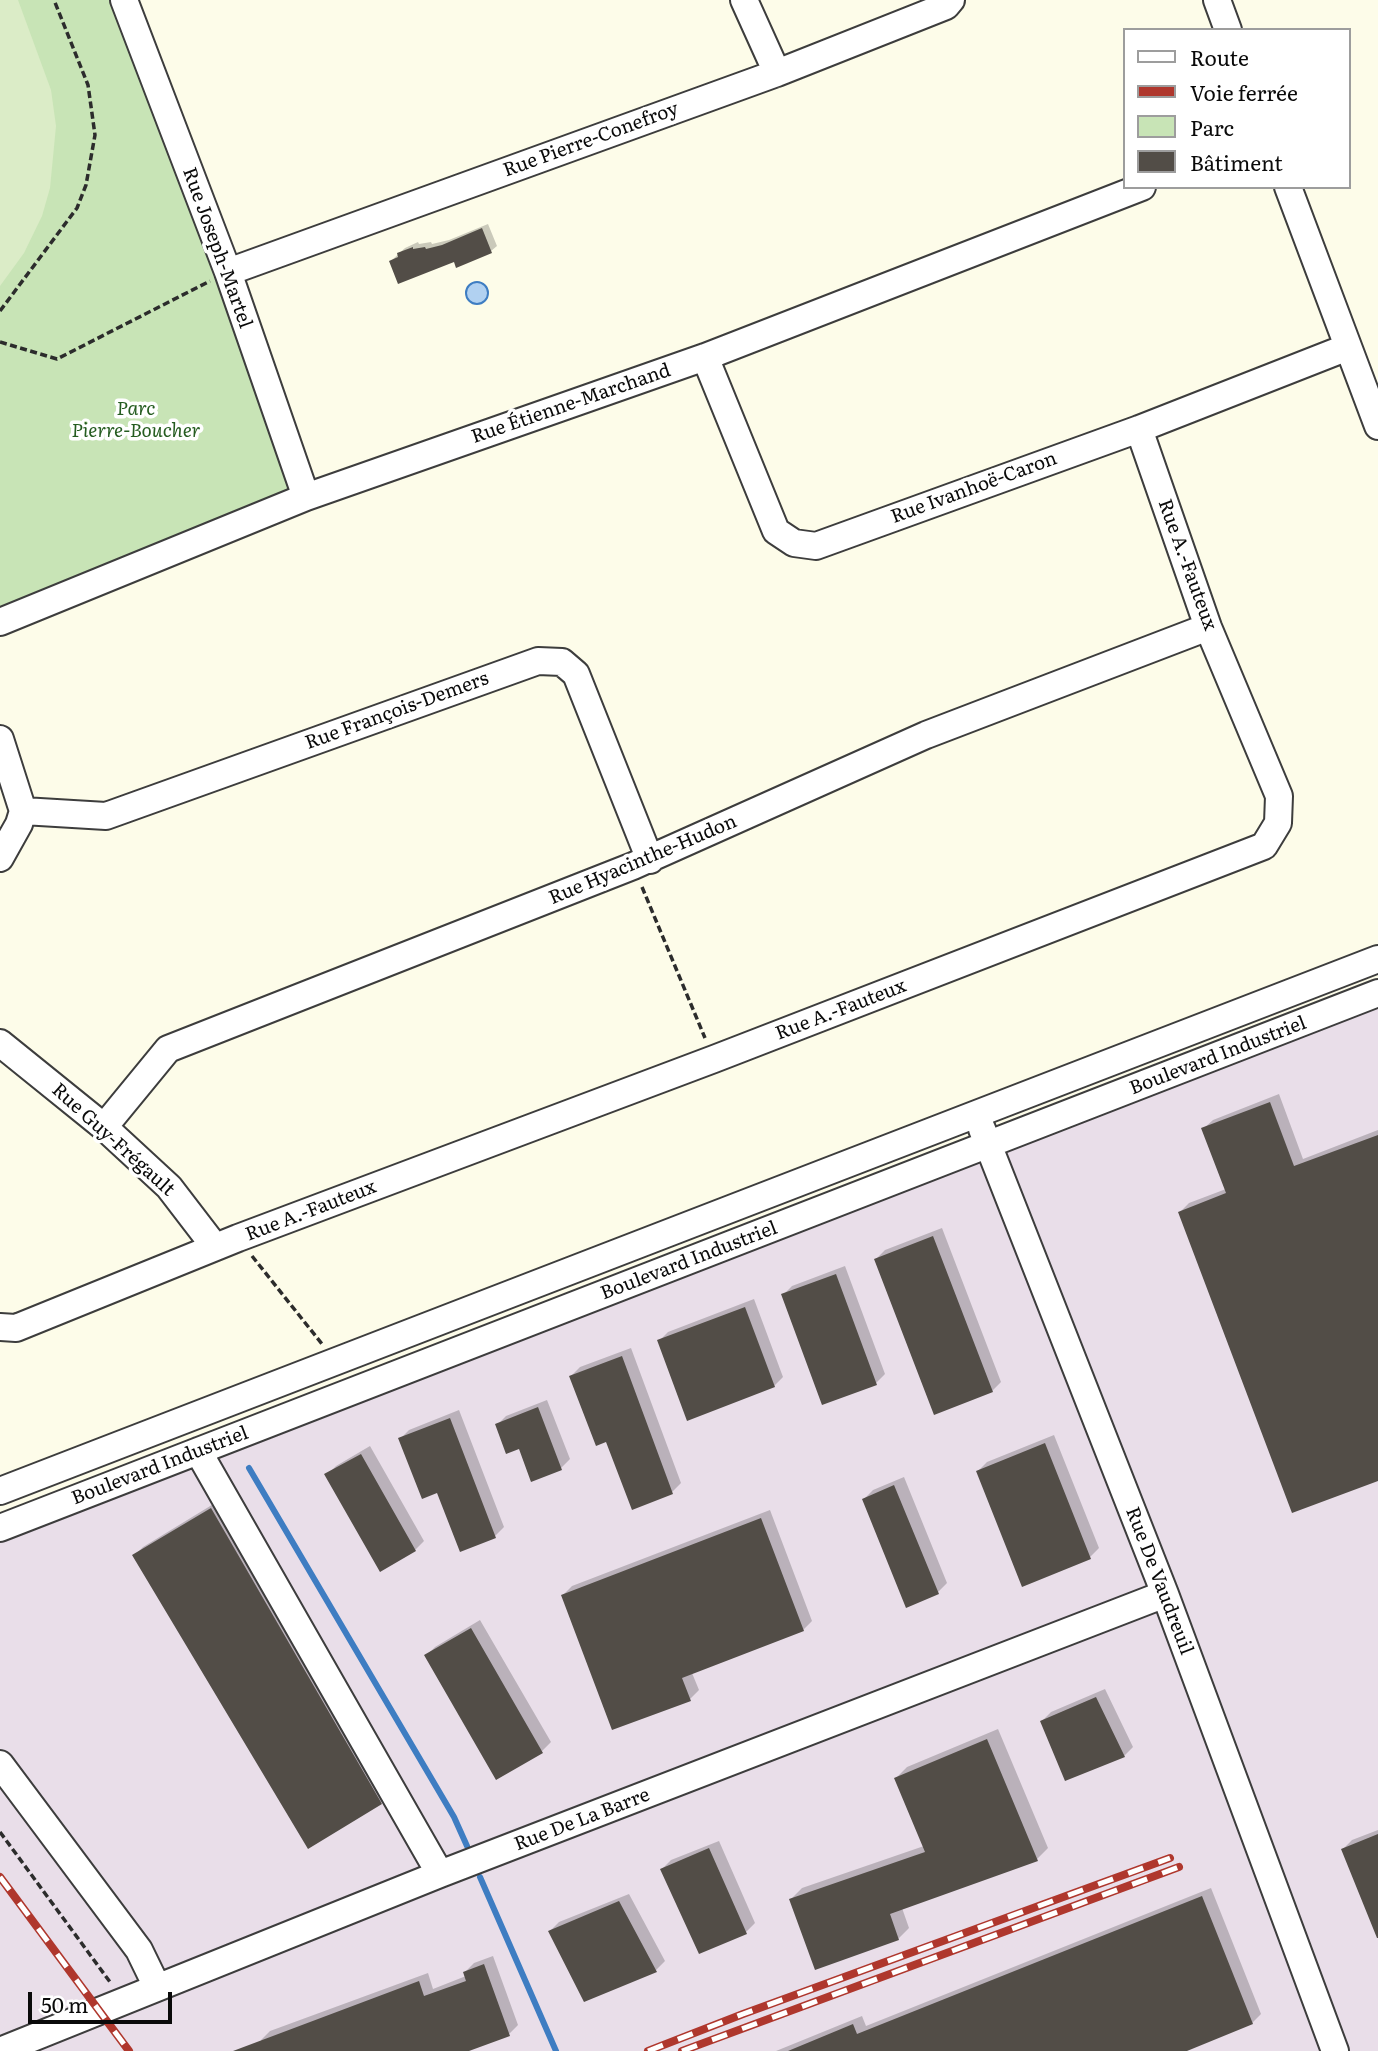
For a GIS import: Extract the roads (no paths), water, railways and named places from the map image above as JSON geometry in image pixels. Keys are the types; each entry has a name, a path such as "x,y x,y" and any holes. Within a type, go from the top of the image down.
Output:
{"street":[{"name":"Rue Joseph-Martel","path":"124,0 228,272 306,498"},
{"path":"744,0 777,73"},
{"name":"Rue Pierre-Conefroy","path":"228,272 777,73 946,6 951,0"},
{"path":"1217,0 1227,28"},
{"name":"Rue Étienne-Marchand","path":"0,622 306,498 705,357 1137,189"},
{"path":"1289,189 1378,426"},
{"name":"Rue Ivanhoë-Caron","path":"705,357 776,531 794,543 817,546 1139,429 1348,347"},
{"name":"Rue A.-Fauteux","path":"0,1327 16,1328 227,1242 714,1059 1264,846 1278,822 1279,796 1208,627 1139,429"},
{"name":"Rue Hyacinthe-Hudon","path":"104,1127 168,1049 641,863 926,735 1208,627"},
{"name":"Rue François-Demers","path":"23,811 106,816 538,661 562,662 576,674 641,863"},
{"path":"0,739 23,811 19,824 0,858"},
{"name":"Boulevard Industriel","path":"0,1491 1378,959"},
{"name":"Boulevard Industriel","path":"0,1528 1378,993"},
{"name":"Rue Guy-Frégault","path":"0,1043 104,1127 227,1242"},
{"name":"Rue De Vaudreuil","path":"977,1114 1165,1594 1335,2051"},
{"path":"803,1181 813,1213"},
{"path":"729,1210 741,1241"},
{"path":"614,1254 623,1286"},
{"path":"440,1321 451,1353"},
{"path":"274,1386 286,1417"},
{"path":"197,1415 204,1449 440,1874"},
{"name":"Rue De La Barre","path":"0,2051 440,1874 1165,1594"},
{"path":"0,1764 139,1950 157,1987"}],"water":[{"path":"477,282 487,289 488,293 481,303 477,304 467,297 466,293 473,283"}],"waterway":[{"path":"249,1468 454,1817 467,1846"},
{"path":"480,1877 556,2051"}],"railway":[{"path":"648,2051 1170,1858"},
{"path":"682,2051 1179,1867"},
{"path":"0,1877 129,2051"}],"park label":[{"name":"Parc Pierre-Boucher","path":"136,420"}]}
